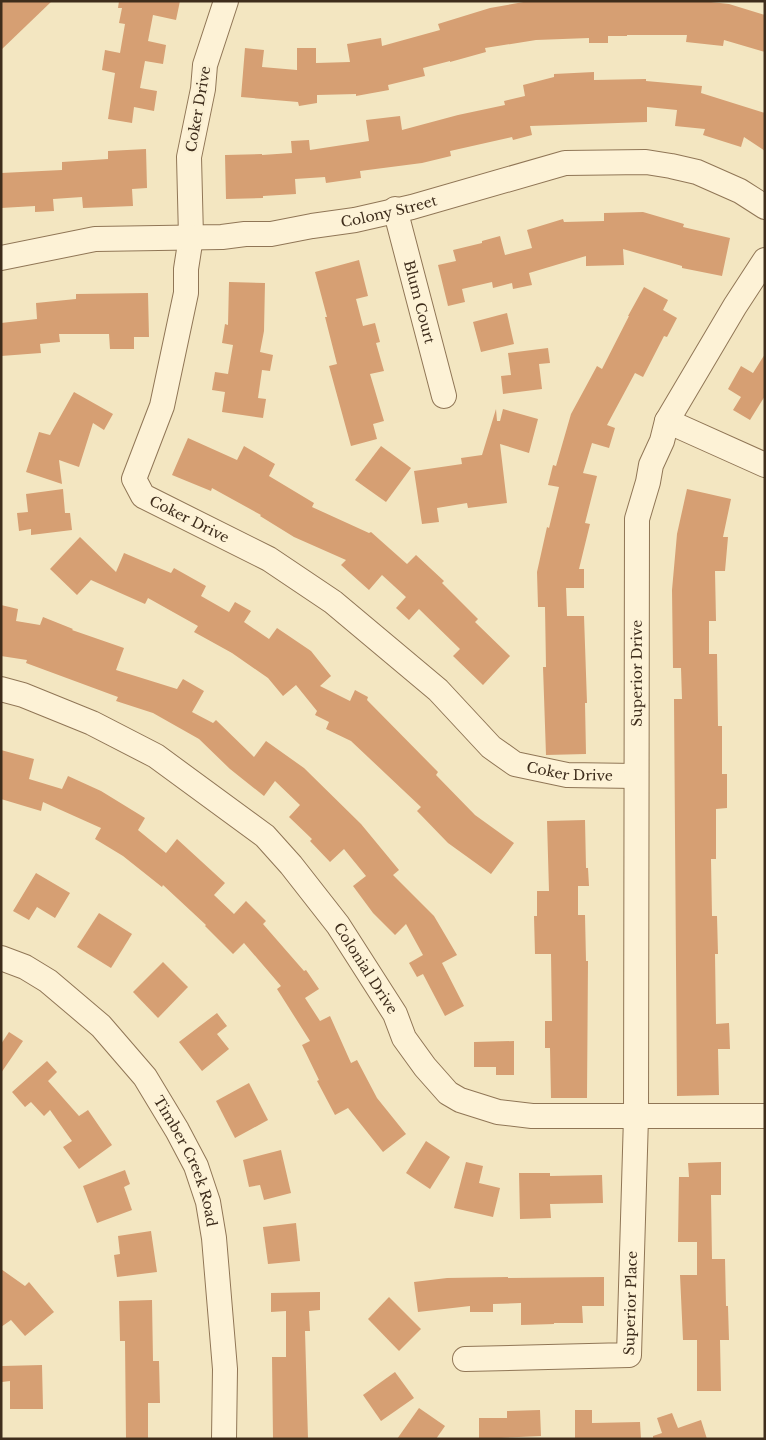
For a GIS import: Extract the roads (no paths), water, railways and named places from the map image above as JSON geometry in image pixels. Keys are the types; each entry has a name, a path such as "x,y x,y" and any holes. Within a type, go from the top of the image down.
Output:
{"street":[{"name":"Coker Drive","path":"226,1 205,64 203,89 189,157 191,237 186,269 186,293 162,406 134,479 143,496 269,559 333,602 438,690 491,747 514,764 567,775 636,776"},
{"name":"Colony Street","path":"1,258 96,239 272,234 355,220 412,207 565,163 654,163 697,172 740,191 765,207"},
{"name":"Blum Court","path":"395,210 444,396"},
{"name":"Superior Drive","path":"636,1117 637,519 651,465 662,441 667,421 734,306 765,260"},
{"path":"667,421 765,465"},
{"name":"Colonial Drive","path":"1,688 92,723 156,756 265,836 291,865 338,925 395,1014 404,1038 424,1067 448,1093 460,1100 498,1112 532,1116 765,1116"},
{"name":"Timber Creek Road","path":"1,958 24,967 48,981 101,1026 145,1077 196,1166 208,1202 214,1238 225,1369 224,1439"},
{"name":"Superior Place","path":"465,1359 629,1355 636,1117"}]}
